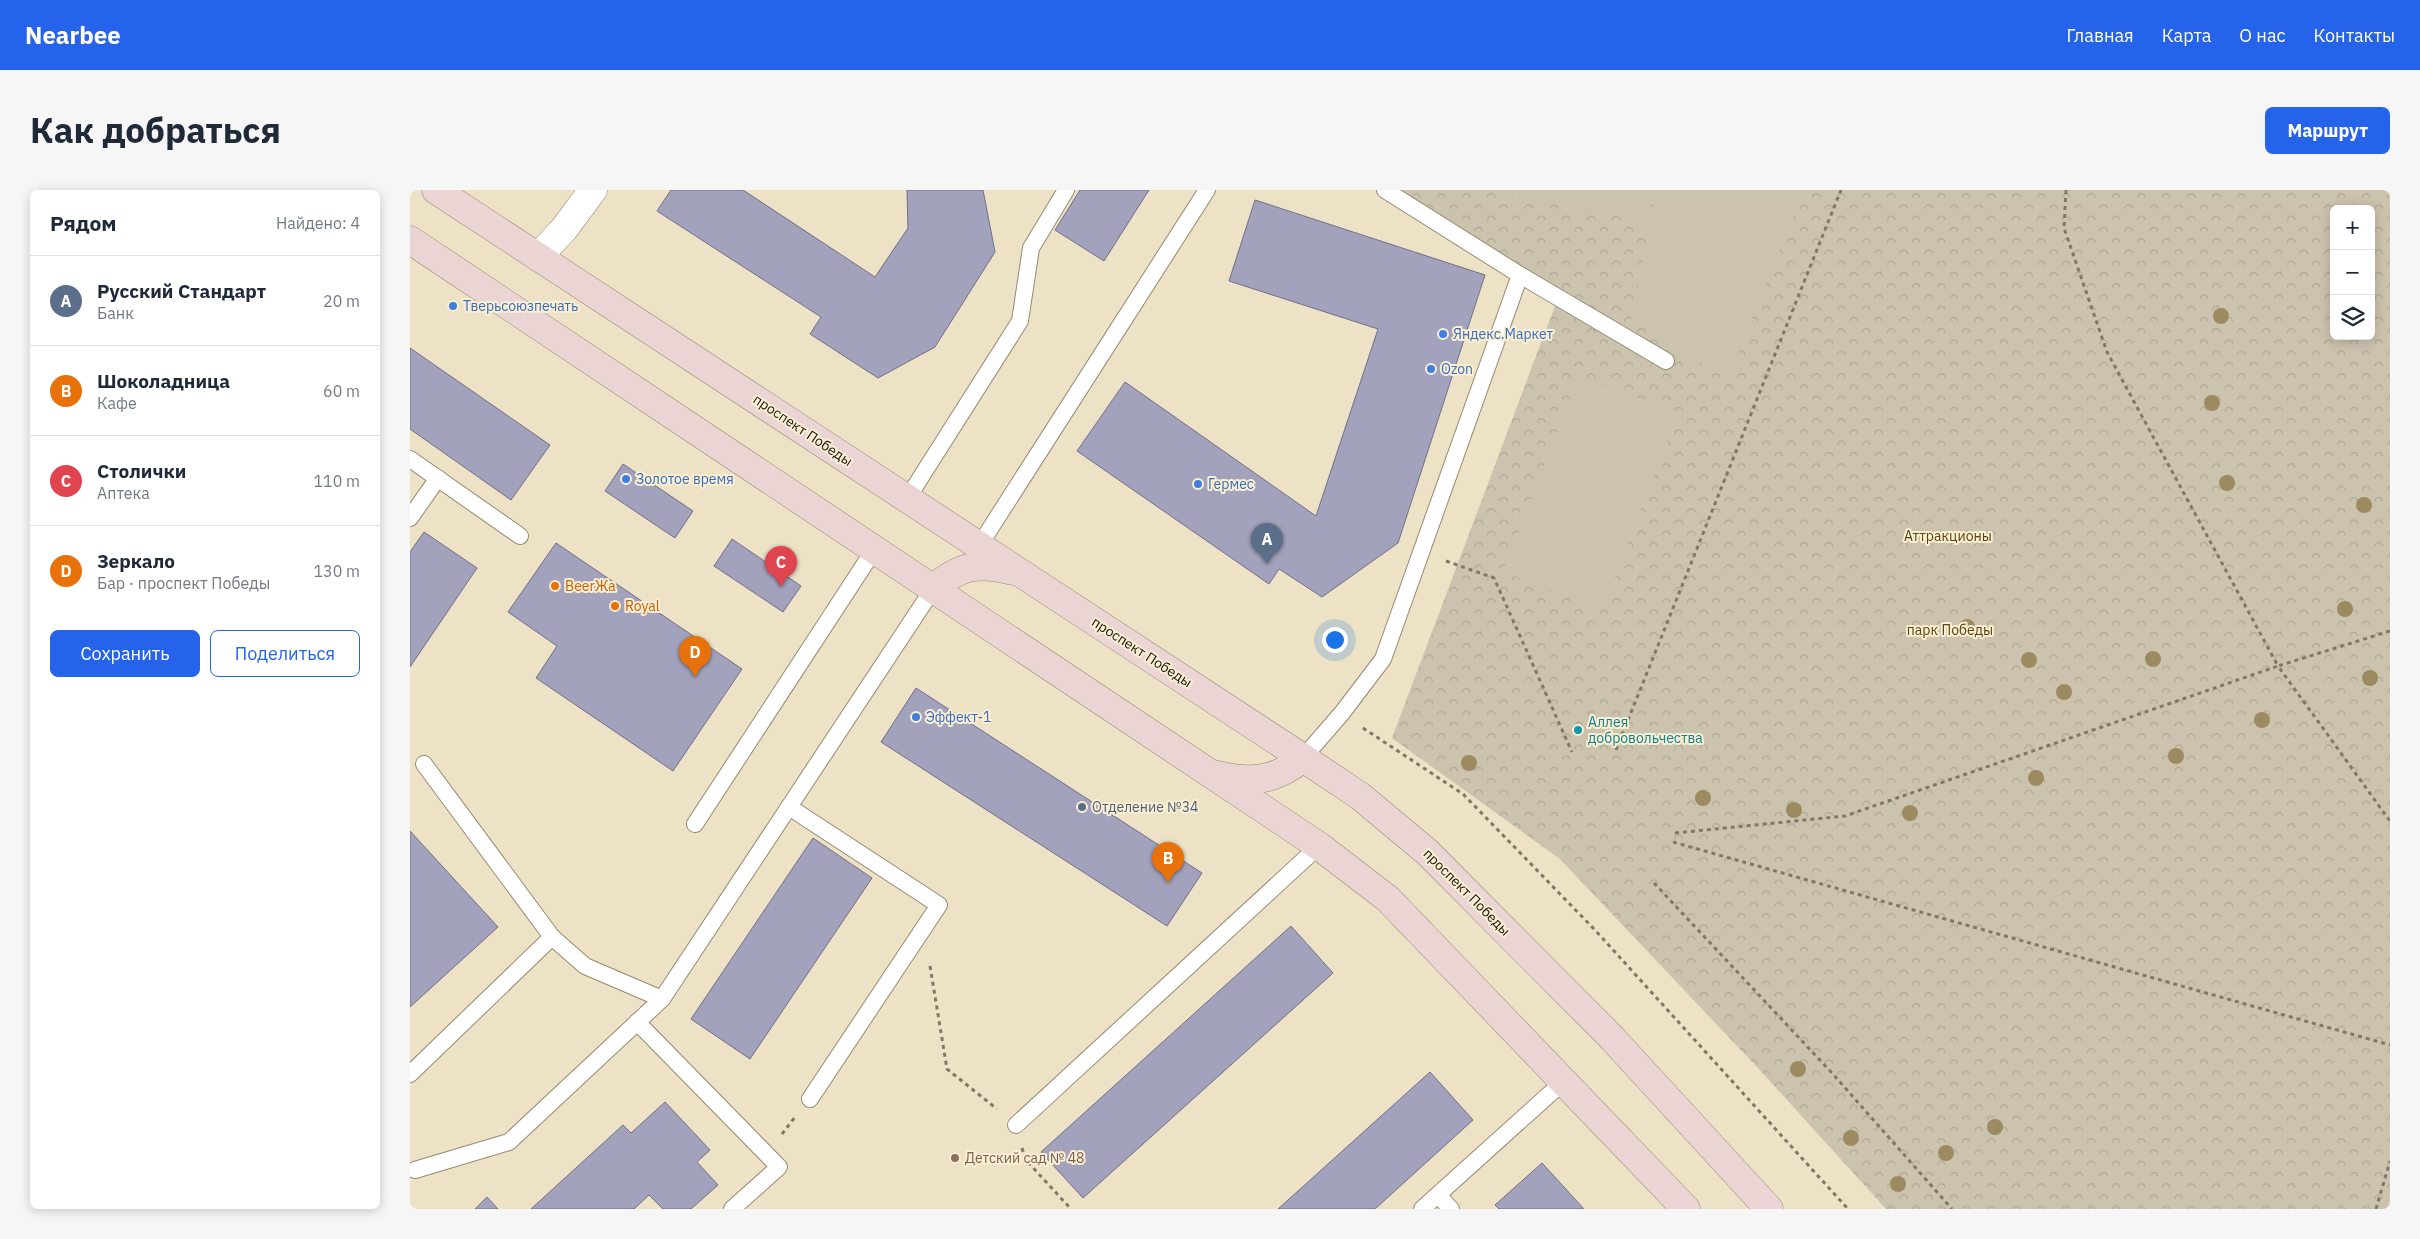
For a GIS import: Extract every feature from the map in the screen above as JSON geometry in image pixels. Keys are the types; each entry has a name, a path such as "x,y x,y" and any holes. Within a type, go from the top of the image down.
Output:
{"main road":[{"name":"проспект Победы","path":"436,190 656,332 1360,796 1427,852 1612,1038 1769,1209"},
{"path":"410,240 1319,846 1388,899 1686,1209"},
{"path":"933,589 949,575 969,567 992,566 1021,573"},
{"path":"1211,774 1242,781 1264,778 1287,771 1303,758"}],"street":[{"path":"538,257 564,229 593,190"}],"lane":[{"path":"907,499 1020,321 1032,248 1066,190"},
{"path":"979,546 1208,190"},
{"path":"1394,193 1520,276 1666,362"},
{"path":"1303,758 1342,713 1383,660 1520,276"},
{"path":"410,459 520,536"},
{"path":"410,518 438,478"},
{"path":"695,824 874,550"},
{"path":"415,1170 509,1142 662,999 933,589"},
{"path":"424,764 552,937 586,966 662,999"},
{"path":"789,807 939,906 810,1099"},
{"path":"1016,1125 1319,846"},
{"path":"410,1074 552,937"},
{"path":"637,1022 779,1167 732,1209"},
{"path":"1422,1209 1563,1082"},
{"path":"1438,1195 1451,1209"}],"path":[{"path":"1616,750 1842,190"},
{"path":"2066,190 2064,228 2106,352 2278,666 2390,821"},
{"path":"1422,552 1494,578 1572,752"},
{"path":"1675,833 1845,816 2278,666 2390,631"},
{"path":"1342,713 1463,794 1595,930 1848,1209"},
{"path":"1673,842 2390,1045"},
{"path":"1654,883 1825,1066 1952,1209"},
{"path":"924,928 947,1069 1016,1125 1025,1159 1071,1209"},
{"path":"766,1154 810,1099"},
{"path":"2376,1209 2390,1161"}],"green space":[{"name":"парк Победы","path":"1399,190 2390,190 2390,1209 1886,1209 1757,1067 1560,859 1392,738 1558,298"},
{"path":"1478,190 1654,190 1648,222"},
{"path":"1657,190 1804,190 1728,379 1631,321"},
{"path":"1579,375 1678,413 1602,610 1503,572"}],"building":[{"path":"671,190 743,190 875,277 908,228 907,190 983,190 995,252 935,347 878,378 810,334 821,317 657,211"},
{"path":"1080,190 1149,190 1104,261 1055,230"},
{"path":"1255,200 1485,275 1398,543 1322,597 1279,569 1269,584 1077,451 1125,382 1316,516 1378,329 1229,281"},
{"path":"410,348 550,445 511,500 410,429"},
{"path":"623,464 693,511 675,538 605,491"},
{"path":"424,532 477,568 410,667 410,552"},
{"path":"732,539 801,586 783,612 714,566"},
{"path":"556,543 742,669 673,771 536,678 557,646 508,612"},
{"path":"916,688 1202,873 1167,926 881,742"},
{"path":"410,831 498,927 410,1007"},
{"path":"813,838 872,878 750,1059 691,1019"},
{"path":"1291,926 1333,973 1083,1198 1041,1152"},
{"path":"1430,1072 1473,1120 1375,1209 1278,1209"},
{"path":"665,1102 710,1150 697,1162 718,1185 691,1209 663,1209 649,1195 634,1209 531,1209 623,1125 631,1133"},
{"path":"1542,1163 1584,1209 1499,1209 1495,1205"},
{"path":"487,1197 498,1209 475,1209"}],"place":[{"name":"Тверьсоюзпечать","path":"453,306"},
{"name":"Яндекс.Маркет","path":"1443,334"},
{"name":"Ozon","path":"1431,369"},
{"name":"Золотое время","path":"626,479"},
{"name":"Гермес","path":"1198,484"},
{"name":"Русский Стандарт","path":"1267,564"},
{"name":"BeerЖа","path":"555,586"},
{"name":"Столички","path":"781,587"},
{"name":"Royal","path":"615,606"},
{"name":"Зеркало","path":"695,677"},
{"name":"Эффект-1","path":"916,717"},
{"name":"Аллея добровольчества","path":"1578,730"},
{"name":"Отделение №34","path":"1082,807"},
{"name":"Шоколадница","path":"1168,883"},
{"name":"Детский сад № 48","path":"955,1158"}],"park label":[{"name":"Аттракционы","path":"1948,536"}]}
